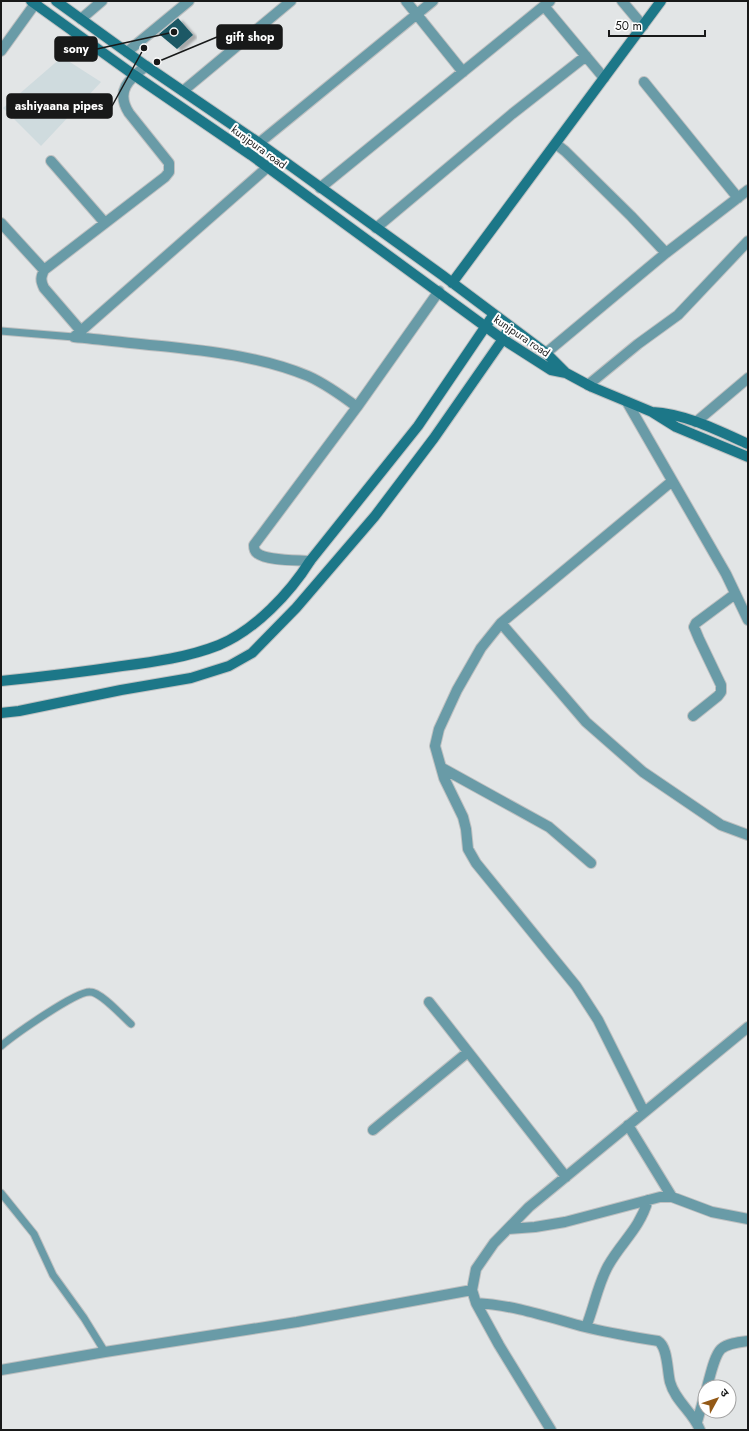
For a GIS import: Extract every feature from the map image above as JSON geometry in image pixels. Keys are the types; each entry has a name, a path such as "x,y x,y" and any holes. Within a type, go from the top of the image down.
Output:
{"street":[{"name":"kunjpura road","path":"56,1 183,92 259,143 452,283 546,353 566,373"},
{"path":"81,19 102,1"},
{"path":"127,52 188,1"},
{"path":"183,92 292,1"},
{"path":"406,1 463,72"},
{"path":"259,143 433,1"},
{"path":"622,1 643,26"},
{"path":"452,283 661,1"},
{"name":"kunjpura road","path":"35,2 134,75 267,167 503,339 551,370 566,373"},
{"path":"1,51 35,2"},
{"path":"320,188 547,3 604,78"},
{"path":"376,228 512,114 586,56"},
{"path":"146,66 134,75 123,89 122,98 124,105 169,163 169,172 165,177 44,270 41,277 41,282 44,288 77,334 239,356 280,366 308,376 332,389 356,407"},
{"path":"644,82 738,198"},
{"path":"556,144 631,216 666,253"},
{"path":"77,334 278,158"},
{"path":"51,161 105,223"},
{"path":"546,353 666,253 748,190"},
{"path":"1,223 44,270"},
{"path":"588,385 678,315 748,241"},
{"path":"310,561 267,558 258,554 254,549 254,545 356,407 439,291"},
{"path":"1,681 147,663 186,655 220,644 243,631 270,610 302,573 418,426 494,314"},
{"path":"1,713 191,678 229,666 252,653 296,608 375,516 434,438 503,339 510,326"},
{"path":"566,373 588,385 652,412 676,427 748,457"},
{"path":"696,422 748,378"},
{"path":"627,402 671,482 726,574 748,620"},
{"path":"652,412 669,413 696,422 748,444"},
{"path":"644,1112 588,1003 576,986 476,863 470,853 465,824 444,778 435,746 439,729 461,683 481,648 501,623 671,482"},
{"path":"693,716 721,692 721,685 694,627 696,623 735,594"},
{"path":"501,623 586,722 643,772 721,825 748,835"},
{"path":"442,768 549,827 591,863"},
{"path":"429,1002 566,1177"},
{"path":"550,1430 499,1345 476,1303 472,1290 476,1270 494,1243 529,1207 748,1027"},
{"path":"373,1130 468,1052"},
{"path":"628,1125 672,1197"},
{"path":"508,1229 535,1227 565,1222 648,1200 672,1197 712,1212 748,1219"},
{"path":"586,1327 601,1281 616,1254 637,1226 644,1213 648,1200"},
{"path":"1,1370 297,1322 472,1290"},
{"path":"476,1303 493,1304 525,1310 586,1327 658,1341 665,1350 670,1383 678,1398 698,1426"},
{"path":"709,1379 716,1358 721,1349 729,1344 748,1341"}],"lane":[{"path":"1,331 77,334"},
{"path":"1,1046 18,1032 82,993 91,992 99,995 131,1024"},
{"path":"1,1193 34,1234 53,1275 84,1318 105,1352"}],"shaded area":[{"path":"62,57 101,82 41,146 3,108"}],"building":[{"path":"178,18 193,35 177,49 159,34"}],"place":[{"name":"sony","path":"174,32"},
{"name":"ashiyaana pipes","path":"144,48"},
{"name":"gift shop","path":"157,62"}]}
